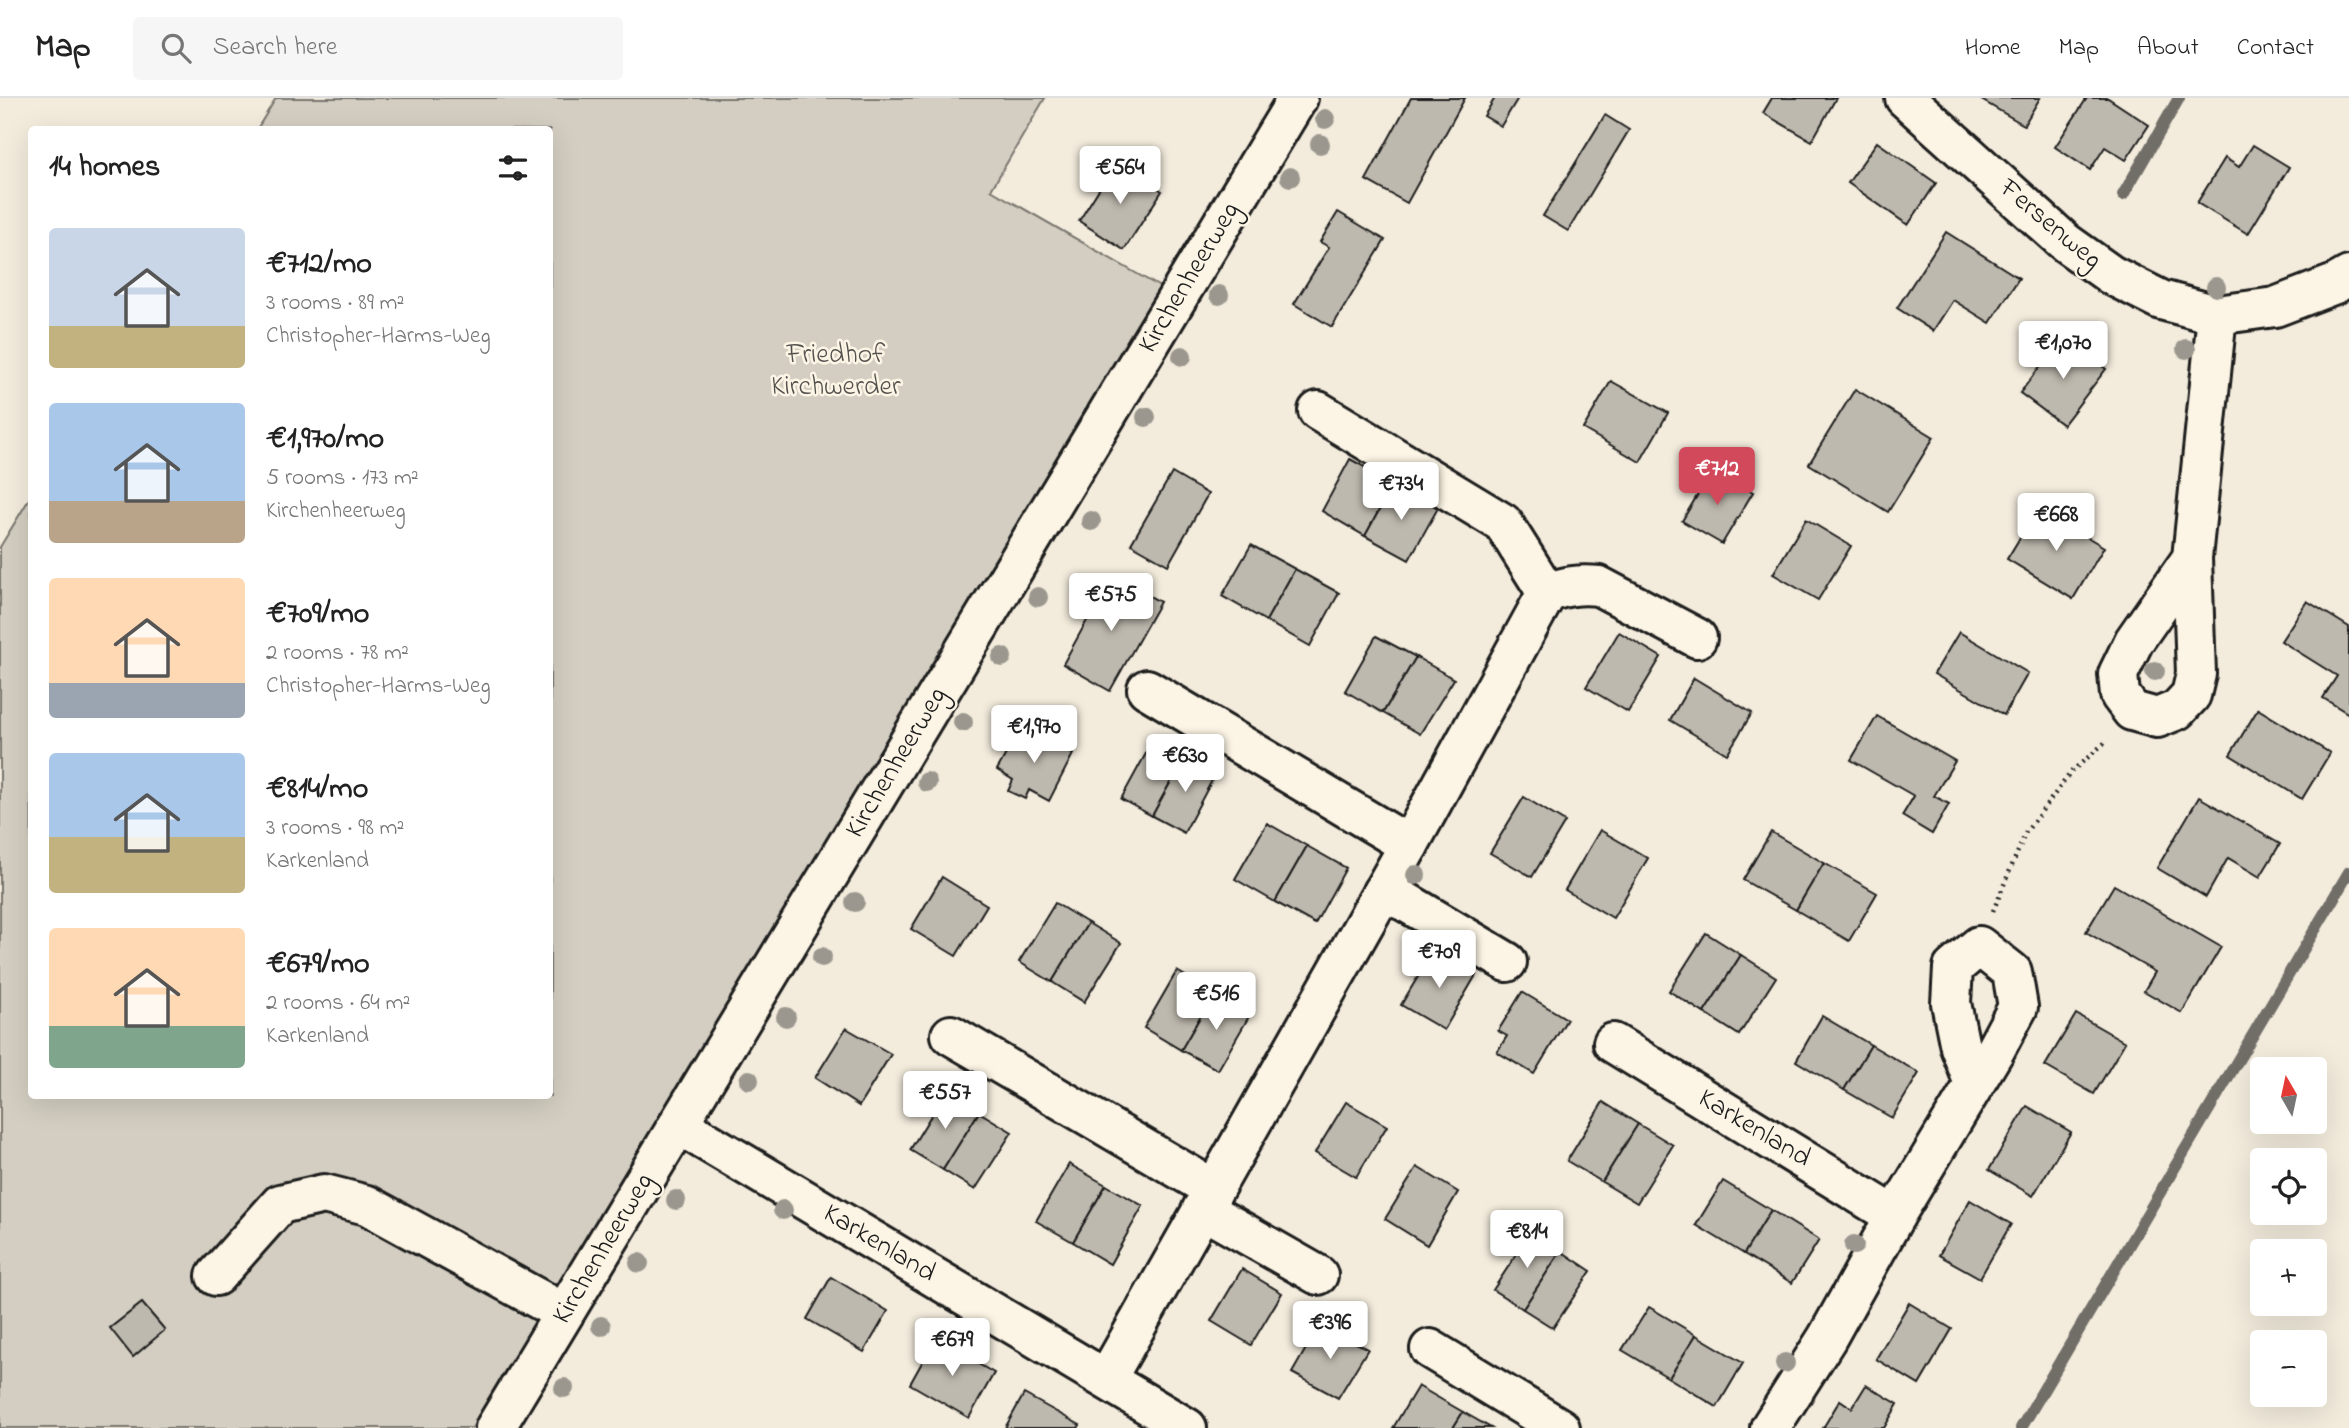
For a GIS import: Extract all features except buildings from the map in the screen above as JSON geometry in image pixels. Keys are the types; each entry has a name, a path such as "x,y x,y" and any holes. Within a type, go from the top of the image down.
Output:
{"street":[{"name":"Kirchenheerweg","path":"495,1428 1298,98"},
{"name":"Fersenweg","path":"1905,98 2066,243 2110,275 2161,300 2217,315 2275,307 2349,276"},
{"path":"2192,558 2134,641 2118,674 2120,695 2132,711 2157,718 2178,710 2191,695 2196,674 2192,558 2217,315"},
{"path":"1318,411 1503,523 1547,593"},
{"path":"1107,1378 1409,845 1547,593 1582,584 1599,586 1697,638"},
{"path":"1147,689 1409,845"},
{"path":"1382,891 1406,902 1507,962"},
{"path":"1770,1428 1827,1338 1895,1216 1974,1084 2018,1007 2012,972 1979,946 1953,968 1951,1003 1960,1047 1974,1084"},
{"path":"951,1035 1207,1199 1318,1275"},
{"name":"Karkenland","path":"1613,1043 1895,1216"},
{"name":"Karkenland","path":"679,1125 1188,1428"},
{"path":"216,1276 280,1204 324,1194 367,1205 564,1314"},
{"path":"1430,1349 1560,1428"}],"path":[{"path":"1979,946 2026,832 2072,771 2112,737 2132,711"}],"green space":[{"name":"Friedhof Kirchwerder","path":"276,98 1045,98 991,190 1160,287 472,1428 0,1428 0,547 28,501 28,1099 553,1099 553,126 259,126"}],"waterway":[{"path":"2123,195 2179,98"},
{"path":"2021,1428 2349,872"}]}
